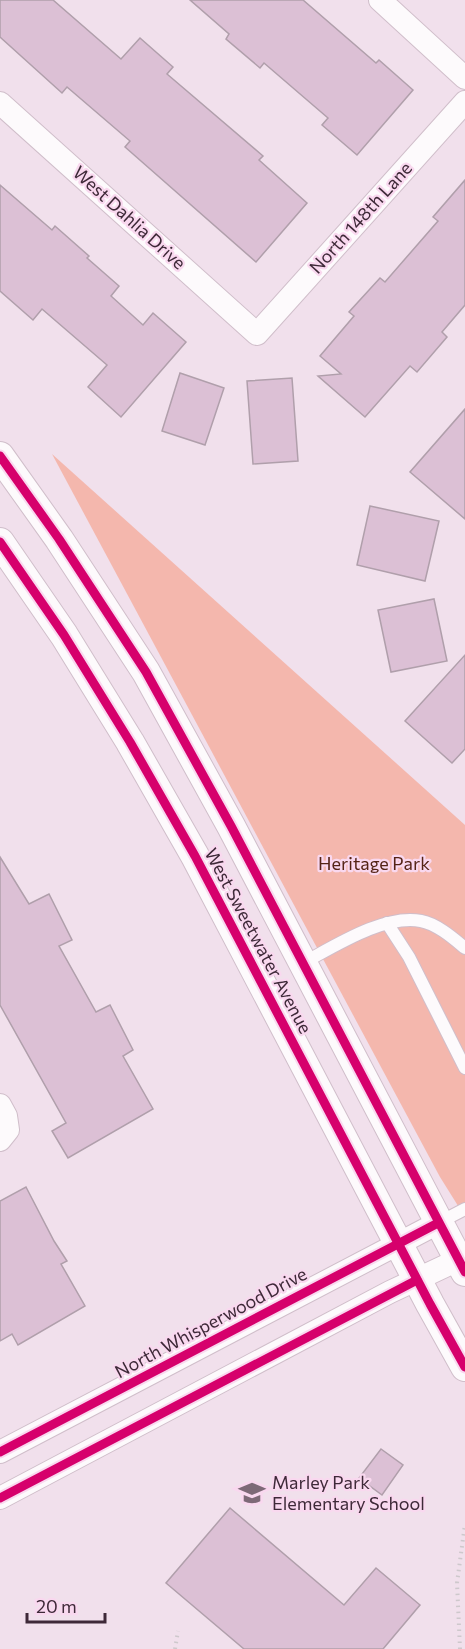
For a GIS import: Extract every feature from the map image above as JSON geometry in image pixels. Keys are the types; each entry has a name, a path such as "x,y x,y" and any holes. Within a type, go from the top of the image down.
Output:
{"street":[{"path":"380,0 465,78"},
{"name":"North 148th Lane","path":"257,334 465,102"},
{"name":"West Dahlia Drive","path":"0,103 257,334"},
{"name":"West Sweetwater Avenue","path":"0,456 59,539 146,672 226,816 438,1223 463,1263"},
{"name":"West Sweetwater Avenue","path":"0,542 64,635 130,742 195,856 465,1367"},
{"path":"0,1105 6,1116 4,1135"},
{"name":"North Whisperwood Drive","path":"0,1452 438,1223"},
{"path":"0,1498 417,1280 463,1263"}],"lane":[{"path":"303,963 360,933 387,923 422,921 443,932 465,948"},
{"path":"387,923 409,957 465,1068"},
{"path":"438,1223 465,1209"}],"path":[{"path":"460,1649 457,1583 465,1524"},
{"path":"175,1649 178,1631"}],"green space":[{"name":"Heritage Park","path":"52,454 465,825 465,1217 440,1177"}],"building":[{"path":"0,0 53,0 121,59 140,38 173,67 167,74 263,156 259,160 307,203 256,262 125,147 130,141 67,87 62,93 0,37"},
{"path":"190,0 303,0 376,63 379,60 413,90 357,155 322,125 328,118 264,63 260,68 226,39 229,34"},
{"path":"465,180 465,305 442,332 447,337 417,372 410,366 365,417 318,376 341,374 320,356 354,316 349,312 380,278 385,282 438,221 433,217"},
{"path":"0,185 52,230 55,226 89,256 87,258 119,286 111,296 143,325 153,313 186,342 121,417 88,387 107,365 42,309 33,320 0,291"},
{"path":"180,373 224,388 205,445 162,431"},
{"path":"292,378 298,461 253,464 247,381"},
{"path":"465,409 465,519 410,472"},
{"path":"370,506 439,521 425,581 357,565"},
{"path":"434,599 447,661 391,672 378,610"},
{"path":"465,655 465,749 452,763 405,721"},
{"path":"0,857 29,904 49,894 72,940 59,946 96,1012 110,1005 133,1050 123,1056 153,1109 68,1158 52,1131 66,1123 0,1005"},
{"path":"26,1187 67,1261 61,1264 85,1306 18,1345 12,1334 0,1341 0,1201"},
{"path":"381,1449 403,1465 382,1495 359,1478"},
{"path":"230,1508 344,1605 376,1568 420,1605 383,1649 244,1649 166,1583"}],"cycle path":[{"path":"0,456 59,539 146,672 231,826 465,1272"},
{"path":"0,542 64,635 130,742 195,856 465,1367"},
{"path":"0,1452 438,1223"},
{"path":"0,1498 417,1280"}],"place":[{"name":"Marley Park Elementary School","path":"252,1493"}]}
